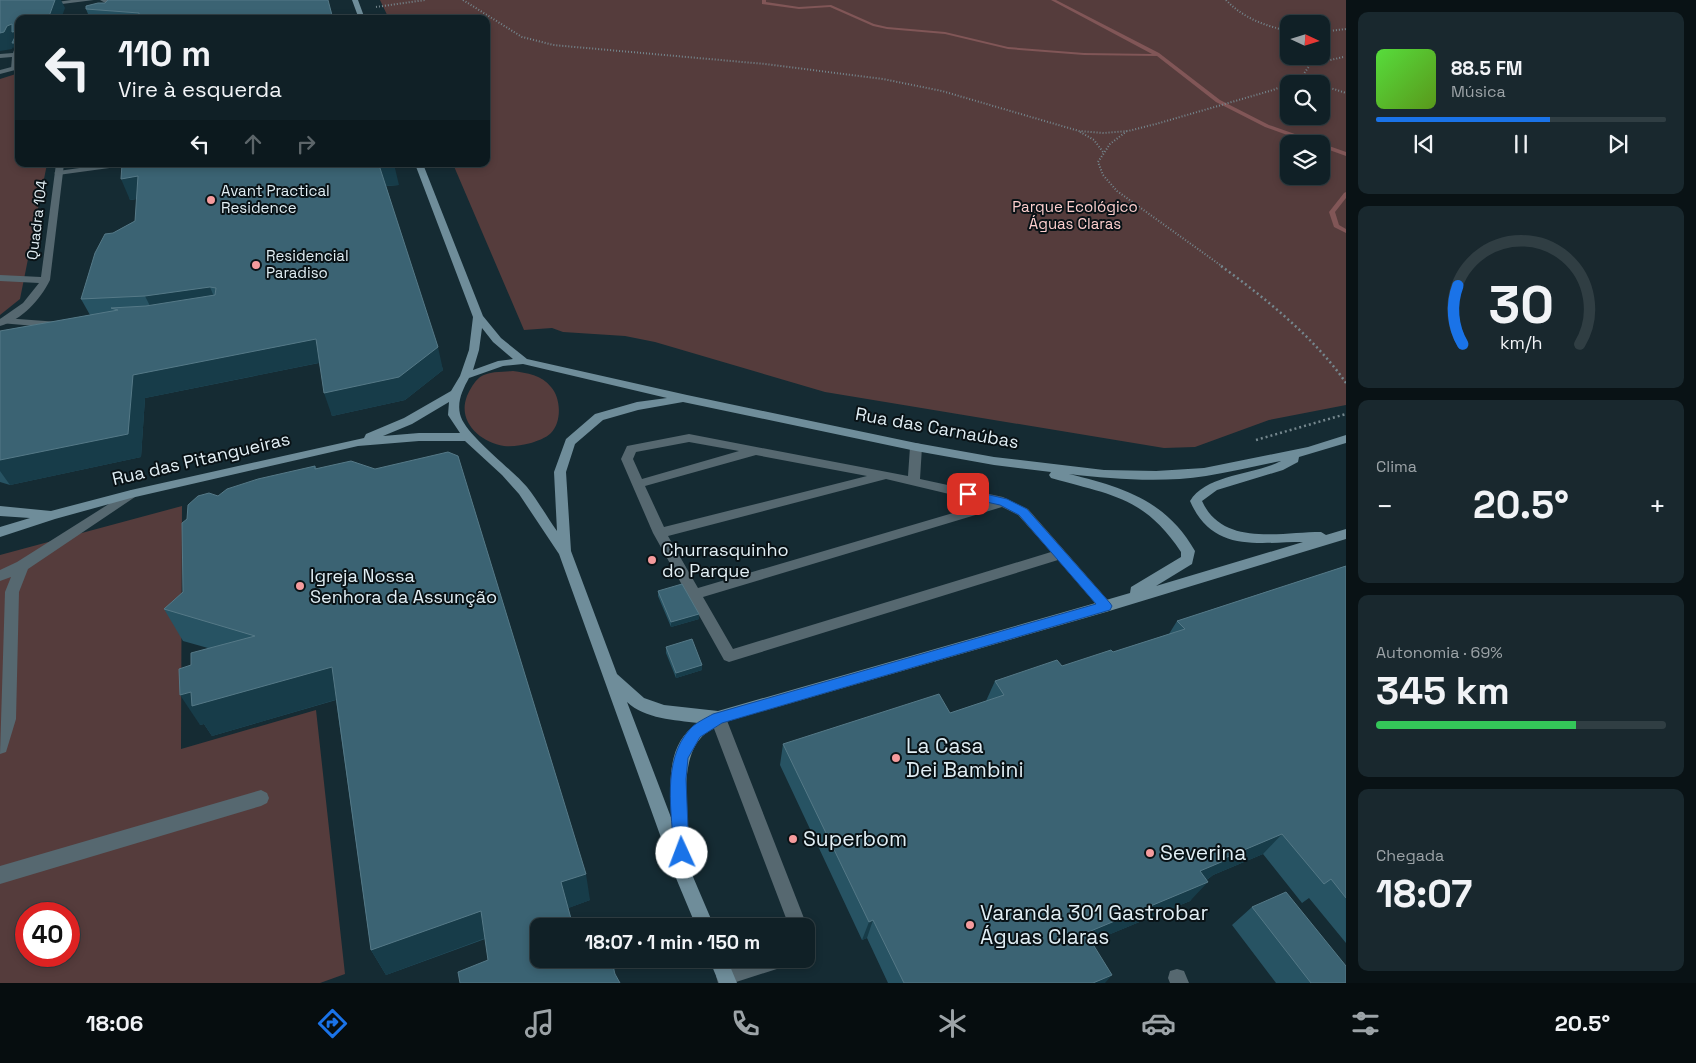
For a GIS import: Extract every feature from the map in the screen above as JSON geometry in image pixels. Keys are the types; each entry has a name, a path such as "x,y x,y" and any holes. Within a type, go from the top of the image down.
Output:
{"street":[{"path":"40,5 91,0"},
{"path":"103,0 114,5 111,15"},
{"path":"355,0 361,15"},
{"path":"0,56 15,54"},
{"path":"0,72 15,66"},
{"path":"59,169 85,167"},
{"path":"420,167 478,318 497,340 523,361"},
{"name":"Quadra 104","path":"2,322 30,303 40,293 45,280 59,169"},
{"name":"Quadra 104","path":"0,278 45,280"},
{"path":"478,318 474,350 465,376 454,393 454,415 468,436 515,482 565,553 682,871 702,918"},
{"path":"2,322 73,326"},
{"path":"465,376 502,363 523,361"},
{"name":"Rua das Carnaúbas","path":"523,361 688,399 916,447 994,461 1104,474 1156,475 1204,472 1310,451 1346,439"},
{"name":"Rua das Pitangueiras","path":"358,442 408,421 454,393"},
{"path":"565,553 560,472 570,442 599,417 637,406 688,399"},
{"name":"Rua das Pitangueiras","path":"0,532 53,515 131,494 358,442 419,437 468,436"},
{"path":"1059,555 729,656 660,533 627,459 631,449 689,438 886,475 1003,502 1023,512 1059,555 1112,604"},
{"path":"914,482 916,447"},
{"path":"639,484 757,451"},
{"path":"1310,451 1279,467 1213,487 1200,494 1196,501 1200,513 1220,531 1236,537 1256,539 1341,536"},
{"path":"994,461 1091,484 1142,503 1166,522 1188,550 1187,560 1112,604"},
{"path":"660,533 886,475"},
{"path":"0,576 22,566 131,494"},
{"path":"694,594 1003,502"},
{"name":"Rua das Pitangueiras","path":"0,511 53,515"},
{"path":"682,871 678,779 681,757 695,733 718,718 1341,536"},
{"path":"0,747 8,719 12,592 22,566"},
{"path":"612,678 640,703 664,712 718,718"},
{"path":"718,718 795,918"},
{"path":"0,875 261,798"},
{"path":"721,968 726,980 757,968"}],"path":[{"path":"359,10 425,0"},
{"path":"463,0 487,15"},
{"path":"1226,0 1243,14 1260,24 1280,29"},
{"path":"490,17 522,37 553,45 766,64 884,80 942,91 1080,131 1128,131"},
{"path":"1330,31 1346,30"},
{"path":"1330,60 1345,57"},
{"path":"1303,75 1310,65"},
{"path":"1280,86 1204,111 1128,131 1112,140 1098,162 1102,175 1117,191 1253,289 1333,364 1346,383"},
{"path":"1330,88 1346,93"},
{"path":"1080,131 1094,140 1103,152"},
{"path":"1254,440 1346,414"}],"green space":[{"name":"Parque Ecológico Águas Claras","path":"380,0 1346,0 1346,405 1269,420 1195,447 1164,448 825,392 655,342 625,336 563,332 552,328 524,330 454,167 490,167 490,15 387,15"},
{"path":"15,74 15,167 46,167 20,299 0,315 0,79"},
{"path":"513,371 534,375 547,383 557,397 559,410 555,428 544,438 531,443 504,446 487,440 473,429 465,414 465,405 469,391 480,377 492,373"},
{"path":"182,506 181,749 316,710 345,974 320,983 0,983 0,555"}],"building":[{"path":"0,0 55,0 49,15 15,15 15,32 12,32 12,24 7,26 4,32 0,33"},
{"path":"108,0 328,0 332,15 139,15 139,13 86,9 86,6 105,3"},
{"path":"122,167 380,167 438,347 399,377 324,393 316,339 133,375 128,434 0,460 0,331 118,310 111,308 146,306 215,295 216,288 210,287 145,296 81,299 95,253 105,234 113,233 135,221 138,176 121,179"},
{"path":"448,452 458,456 586,874 561,882 571,918 530,918 530,968 613,968 620,983 460,983 458,972 488,960 481,911 371,950 332,667 192,706 191,692 180,695 179,669 191,665 191,653 255,636 164,609 183,592 182,523 187,519 188,505 198,496 209,493 218,496 227,489 258,479 315,466 315,469 351,461 375,469"},
{"path":"1346,566 1346,898 1331,879 1324,884 1282,834 1225,858 1226,860 1200,871 1208,882 1086,933 1112,975 1093,983 904,983 873,920 869,922 783,744 939,694 950,713 1004,695 995,681 1057,660 1062,666 1185,629 1177,621"},
{"path":"682,584 699,614 671,622 658,591"},
{"path":"692,639 702,665 676,673 666,647"},
{"path":"1286,892 1346,966 1346,983 1311,983 1252,907"}],"waterway":[{"path":"764,0 764,3 799,8 831,6 873,25 945,33 1008,48 1084,54 1158,55 1218,101 1267,126 1292,135"},
{"path":"1053,0 1157,54"},
{"path":"1330,148 1346,154"},
{"path":"1346,194 1332,212 1336,226 1346,231"}],"place":[{"name":"Avant Practical Residence","path":"211,200"},
{"name":"Residencial Paradiso","path":"256,265"},
{"name":"Churrasquinho do Parque","path":"652,560"},
{"name":"Igreja Nossa Senhora da Assunção","path":"300,586"},
{"name":"La Casa Dei Bambini","path":"896,758"},
{"name":"Superbom","path":"793,839"},
{"name":"Severina","path":"1150,853"},
{"name":"Varanda 301 Gastrobar Águas Claras","path":"970,925"}],"route":[{"path":"682,853 678,779 681,757 695,733 718,718 1106,606 1023,512 1003,502 968,494"}]}
